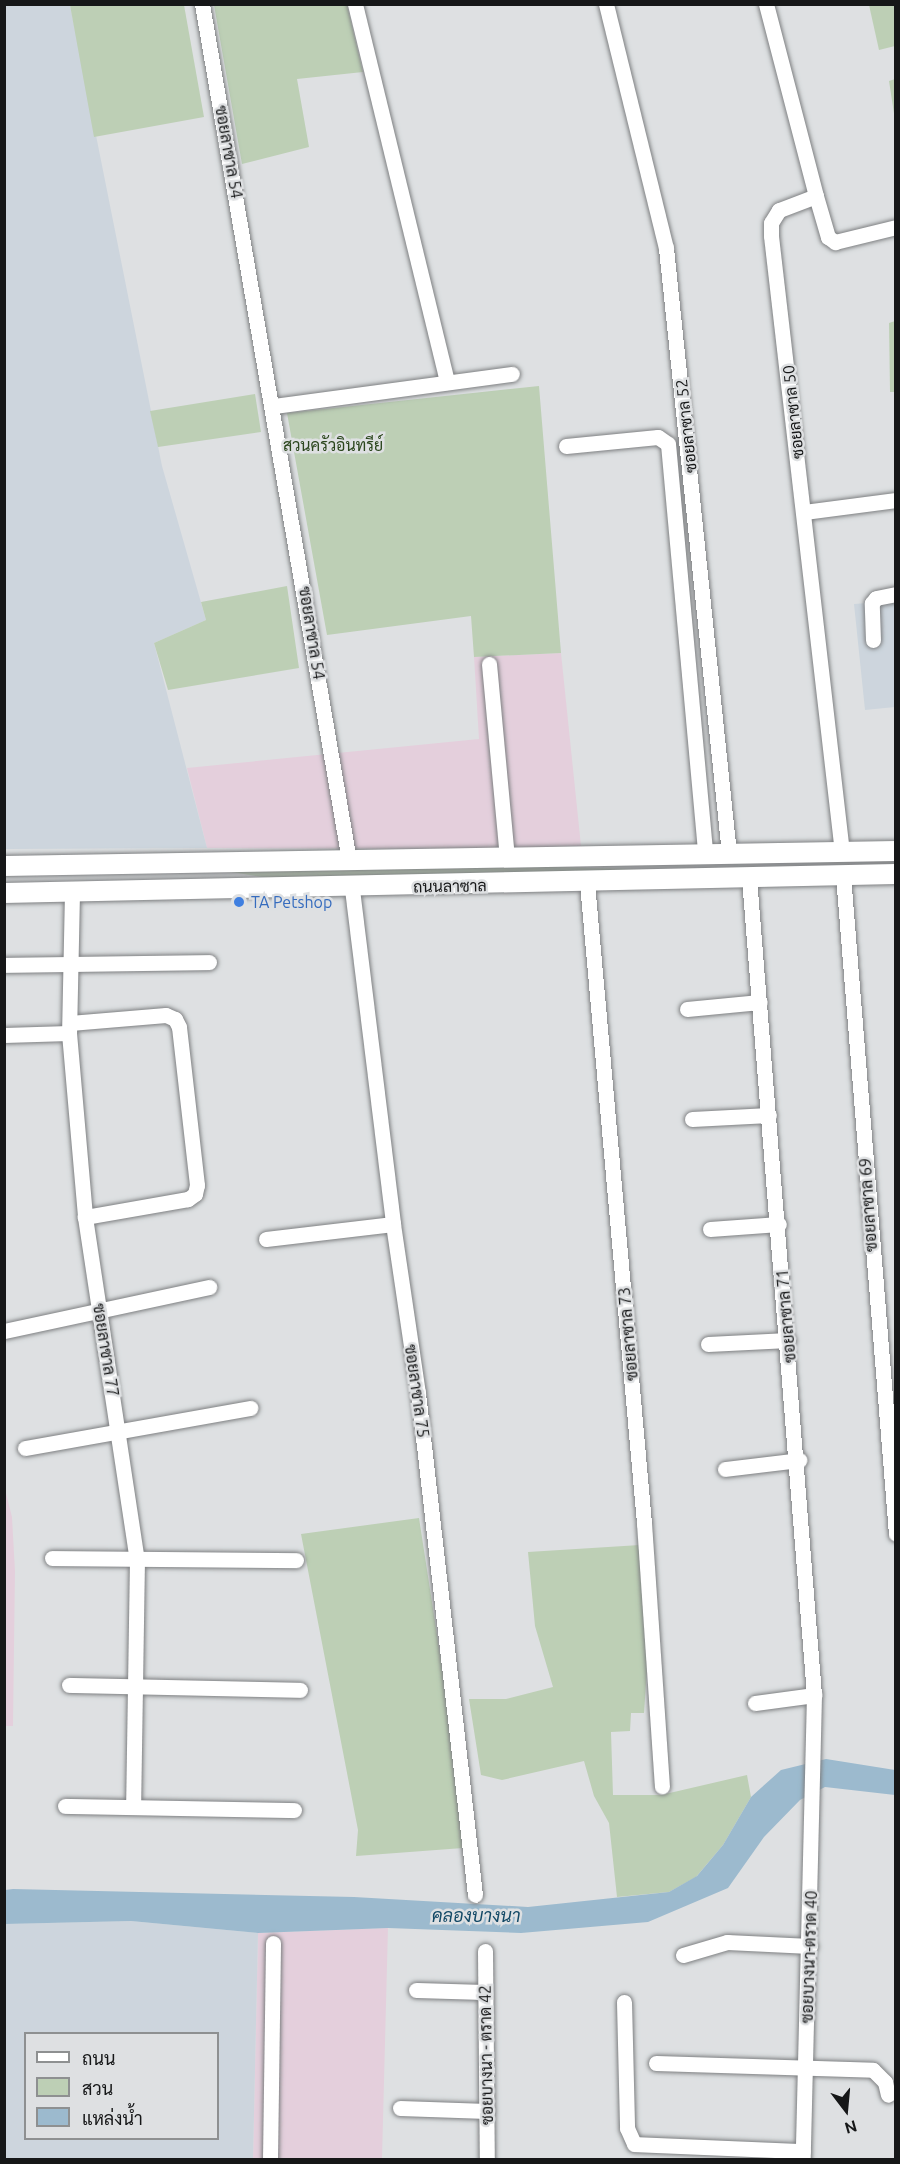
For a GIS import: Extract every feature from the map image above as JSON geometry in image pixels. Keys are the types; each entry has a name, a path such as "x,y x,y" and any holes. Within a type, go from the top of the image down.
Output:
{"street":[{"name":"ซอยลาซาล 54","path":"202,4 274,406 349,860"},
{"path":"356,4 447,382"},
{"name":"ซอยลาซาล 52","path":"606,4 666,248 717,854"},
{"path":"766,4 828,237 835,242 896,227"},
{"name":"ซอยลาซาล 50","path":"816,196 779,210 771,223 842,852"},
{"path":"274,406 512,374"},
{"path":"566,446 658,437 668,444 717,854 698,881"},
{"path":"804,512 896,500"},
{"path":"873,640 872,603 876,598 896,594"},
{"path":"489,664 507,858"},
{"name":"ถนนลาซาล","path":"4,866 896,851"},
{"path":"842,852 860,868 896,868"},
{"path":"717,854 734,865 822,866 823,870 816,876"},
{"path":"569,857 586,862 685,866 687,871 676,881"},
{"path":"32,866 19,866 14,873 17,880 226,881 245,890"},
{"name":"ถนนลาซาล","path":"4,893 352,889 896,874"},
{"name":"ซอยลาซาล 69","path":"843,875 896,1534"},
{"name":"ซอยลาซาล 71","path":"749,879 799,1460 814,1695 814,1754"},
{"name":"ซอยลาซาล 73","path":"587,883 644,1523 662,1786"},
{"name":"ซอยลาซาล 75","path":"352,889 393,1224 418,1393 475,1895"},
{"name":"ซอยลาซาล 77","path":"72,892 69,1028 85,1217 120,1431 137,1559 133,1808"},
{"path":"4,965 209,962"},
{"path":"687,1009 760,1002"},
{"path":"4,1035 166,1015 175,1019 179,1027 197,1185 195,1194 188,1199 85,1217"},
{"path":"692,1119 770,1115"},
{"path":"266,1239 393,1224"},
{"path":"710,1229 779,1224"},
{"path":"4,1331 209,1287"},
{"path":"708,1344 788,1340"},
{"path":"25,1448 250,1408"},
{"path":"725,1469 799,1460"},
{"path":"51,1558 296,1560"},
{"path":"69,1684 300,1690"},
{"path":"755,1703 814,1695"},
{"name":"ซอยบางนา-ตราด 40","path":"803,2155 814,1754"},
{"path":"65,1806 294,1810"},
{"path":"683,1954 727,1942 810,1946"},
{"path":"270,2160 273,1943"},
{"name":"ซอยบางนา - ตราด 42","path":"485,1951 487,2160"},
{"path":"416,1990 485,1992"},
{"path":"624,2002 627,2128 634,2144 803,2155"},
{"path":"656,2063 873,2070 885,2082 888,2095"},
{"path":"400,2108 487,2111"}],"shaded area":[{"path":"4,5 70,5 162,466 206,620 154,643 207,848 5,849"},
{"path":"895,601 895,707 865,710 854,604"},
{"path":"561,653 581,846 490,849 207,848 187,768 479,739 474,657"},
{"path":"4,1485 12,1517 15,1571 13,1726 4,1726"},
{"path":"131,1921 258,1933 253,2159 5,2159 4,1924"},
{"path":"388,1928 382,2159 253,2160 258,1933"}],"green space":[{"path":"70,5 184,5 204,117 94,137"},
{"path":"214,5 347,5 363,72 297,79 309,147 242,164"},
{"path":"869,5 895,5 895,46 879,50"},
{"path":"896,79 895,120 889,81"},
{"path":"895,321 895,392 890,392 889,323"},
{"name":"สวนครัวอินทรีย์","path":"539,386 561,653 474,657 471,616 327,635 287,413"},
{"path":"255,394 261,432 158,447 150,411"},
{"path":"287,586 299,668 168,690 154,643 206,620 201,602"},
{"path":"552,867 678,870 275,879 225,871"},
{"path":"419,1518 446,1693 463,1848 356,1856 358,1830 301,1534"},
{"path":"640,1545 648,1654 644,1713 631,1713 630,1731 611,1732 613,1795 661,1795 747,1775 751,1797 723,1845 696,1877 669,1892 617,1897 609,1823 594,1796 584,1761 502,1780 481,1775 469,1699 506,1699 553,1687 535,1626 528,1552"}],"water":[{"name":"คลองบางนา","path":"826,1759 895,1770 895,1795 825,1787 800,1800 764,1837 728,1888 648,1922 521,1933 388,1928 258,1933 131,1921 5,1924 5,1890 13,1889 354,1897 528,1907 669,1892 697,1876 723,1845 751,1797 781,1770"}],"place":[{"name":"TA Petshop","path":"239,902"}]}
